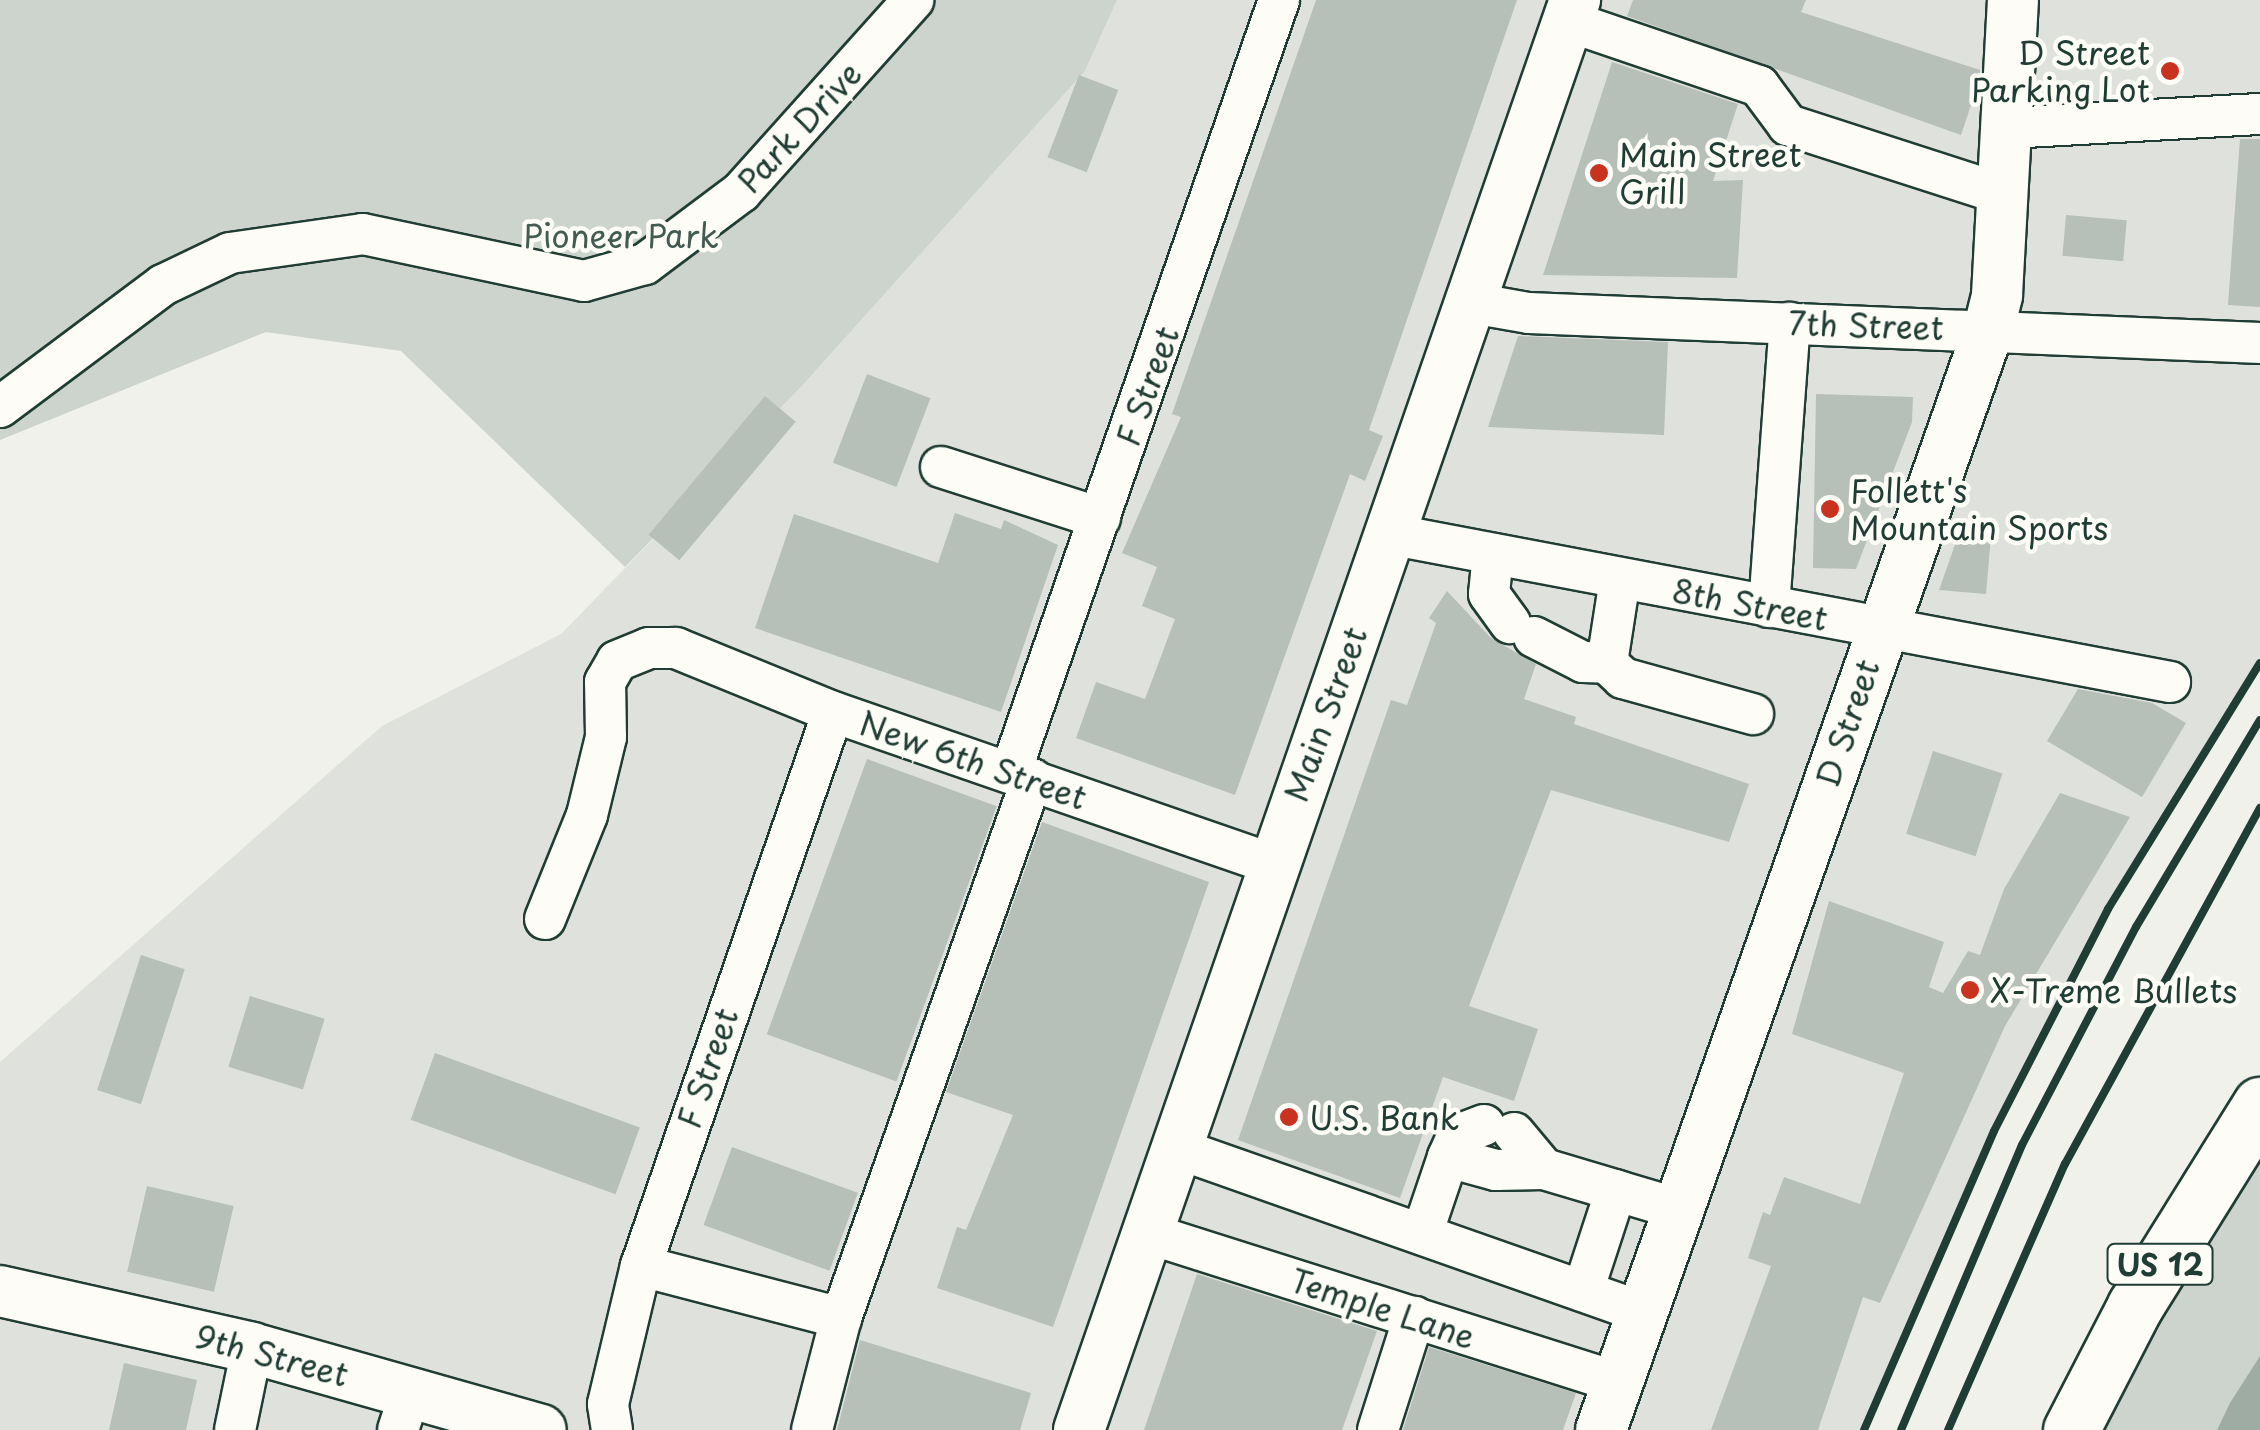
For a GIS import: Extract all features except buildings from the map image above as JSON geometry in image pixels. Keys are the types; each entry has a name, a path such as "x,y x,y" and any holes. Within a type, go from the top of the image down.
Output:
{"highway":[{"name":"US 12","path":"2071,1430 2135,1306 2260,1105"}],"main road":[{"name":"D Street","path":"1602,1430 1880,629 1989,328 2008,128 2012,0"},
{"name":"Main Street","path":"1079,1430 1272,864 1572,10"},
{"name":"9th Street","path":"0,1291 252,1348 404,1411 541,1430"}],"street":[{"name":"Park Drive","path":"0,407 163,285 230,252 331,237 440,246 584,281 618,276 741,192 913,0"},
{"name":"F Street","path":"812,1430 841,1318 1021,775 1100,518 1280,0"},
{"path":"1572,10 1760,86 1788,125 2002,194"},
{"path":"2008,128 2260,114"},
{"name":"7th Street","path":"1472,303 1529,313 1989,328 2260,343"},
{"path":"1769,607 1790,323"},
{"path":"942,467 1100,518"},
{"name":"8th Street","path":"1389,534 2170,682"},
{"path":"1493,554 1490,594 1522,630 1583,662 1607,663 1623,678 1753,714"},
{"path":"1607,663 1620,579"},
{"name":"New 6th Street","path":"545,920 586,814 606,737 606,682 617,661 676,648 833,712 1272,864"},
{"name":"F Street","path":"612,1430 608,1404 641,1266 833,712"},
{"path":"1422,1234 1458,1135 1499,1129 1544,1169"},
{"path":"1176,1148 1642,1312"},
{"path":"1448,1156 1496,1170 1544,1169 1678,1208"},
{"path":"1583,1291 1616,1190"},
{"name":"Temple Lane","path":"1147,1233 1618,1382"},
{"path":"641,1266 841,1318"},
{"path":"1378,1430 1414,1318"},
{"path":"235,1430 252,1348"}],"shaded area":[{"path":"1117,0 2260,0 2260,663 2108,909 1994,1131 1864,1430 0,1430 0,1062 382,726 561,634 800,388 1085,71"},
{"path":"2260,1356 2260,1430 2217,1430 2230,1403"}],"green space":[{"name":"Pioneer Park","path":"0,0 1117,0 1085,71 800,388 625,567 401,351 266,332 0,440"},
{"path":"2260,1105 2260,1430 2071,1430"}],"railway":[{"path":"1864,1430 1994,1131 2108,909 2260,663"},
{"path":"1901,1430 2022,1145 2136,927 2260,720"},
{"path":"1948,1430 2065,1164 2260,808"}],"place":[{"name":"D Street Parking Lot","path":"2170,71"},
{"name":"Main Street Grill","path":"1599,173"},
{"name":"Follett's Mountain Sports","path":"1830,509"},
{"name":"X-Treme Bullets","path":"1970,990"},
{"name":"U.S. Bank","path":"1289,1117"}]}
